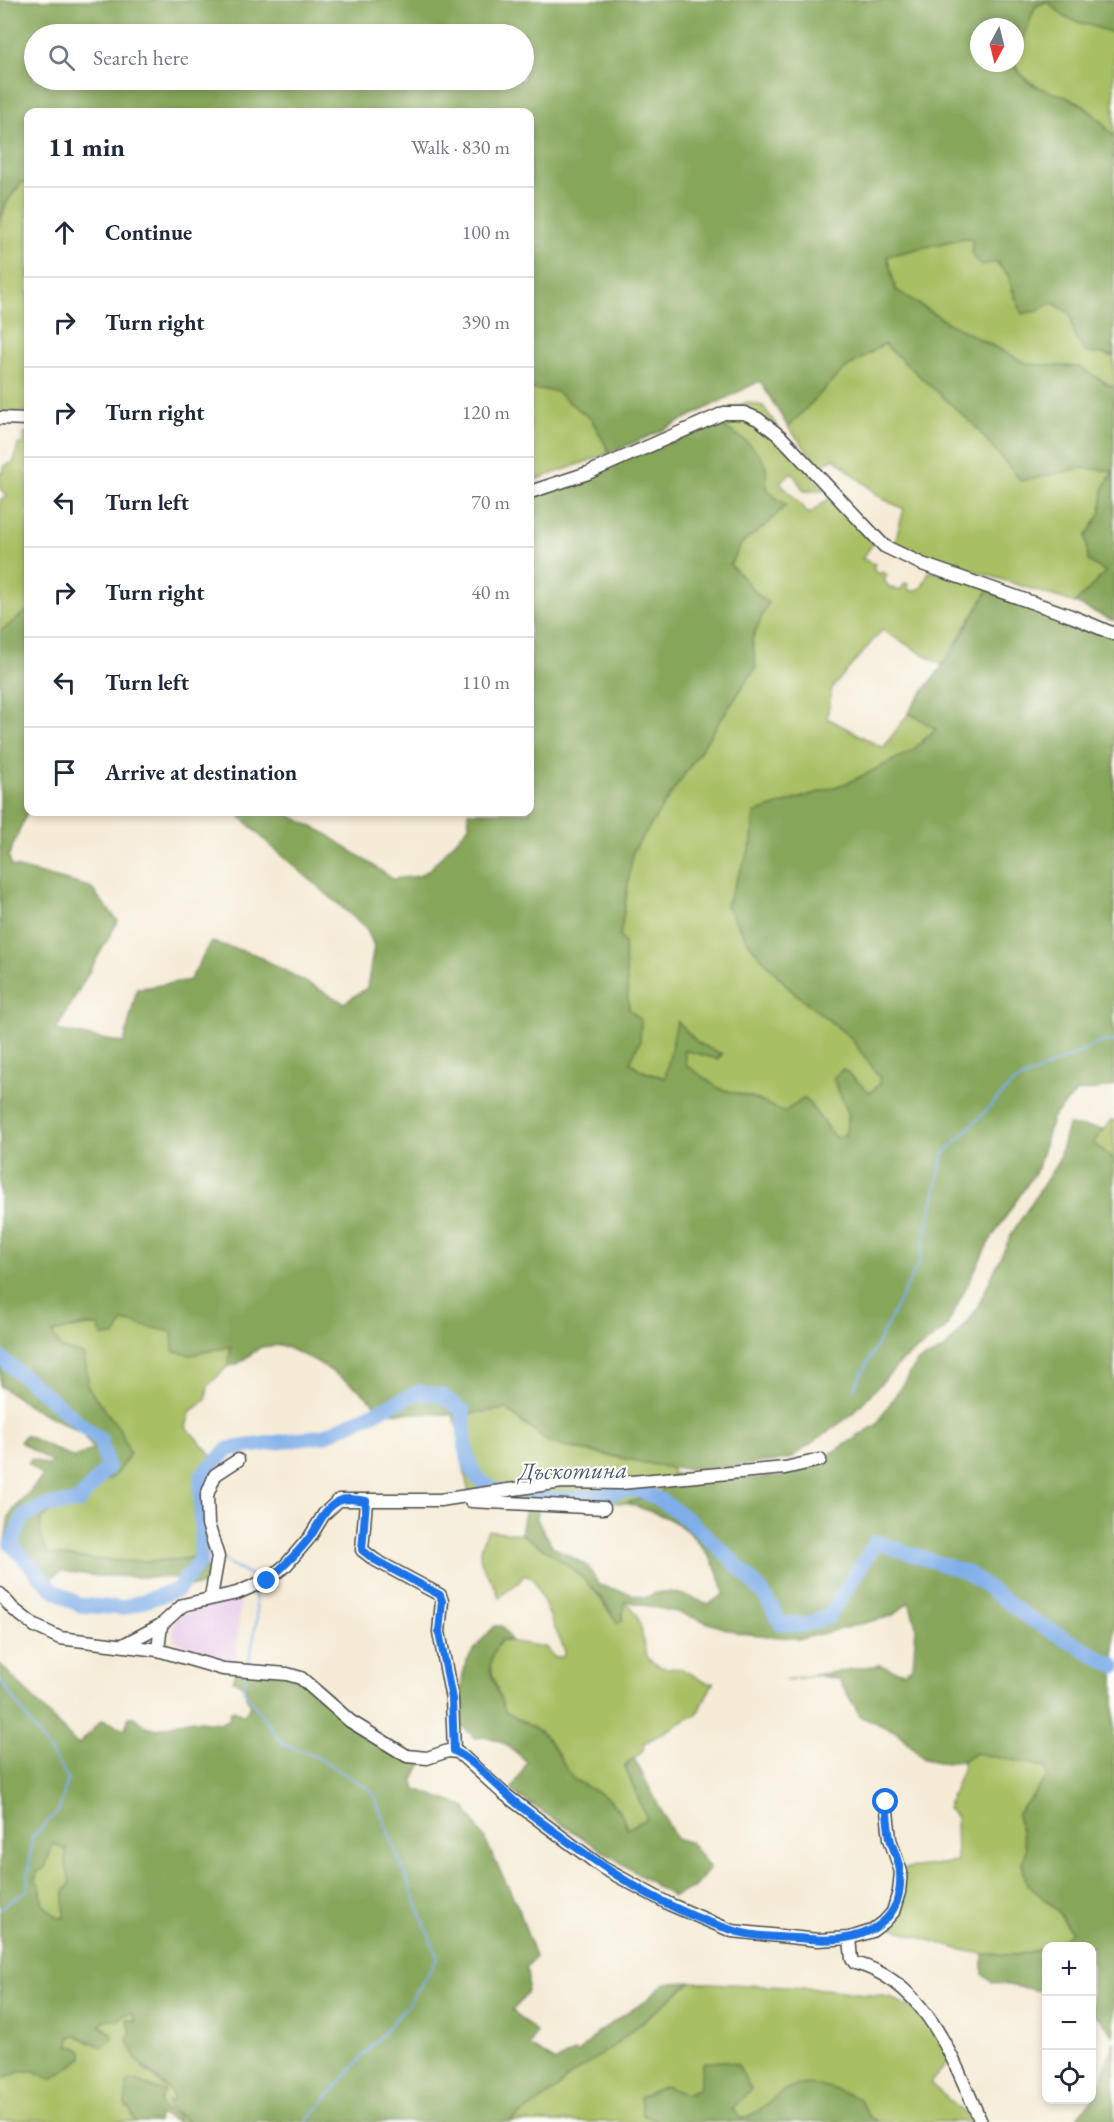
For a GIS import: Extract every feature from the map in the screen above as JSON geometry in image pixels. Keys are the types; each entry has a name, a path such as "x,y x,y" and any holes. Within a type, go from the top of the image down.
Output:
{"street":[{"path":"534,491 588,473 724,413 744,413 758,418 781,437 884,546 913,561 1071,616 1114,634"},
{"path":"0,418 24,419"},
{"path":"211,1597 218,1557 208,1524 207,1496 215,1475 238,1460"},
{"path":"440,1500 562,1482 620,1483 785,1468 820,1460"},
{"path":"122,1646 161,1624 183,1605 253,1589 267,1581 298,1551 331,1507 339,1500 440,1500 604,1508"},
{"path":"366,1501 362,1550 375,1560 440,1595 442,1601 439,1632 452,1699 454,1751 503,1793 603,1868 669,1904 732,1931 818,1940 850,1938 872,1931 884,1922 893,1912 899,1892 900,1872 890,1839 886,1802"},
{"path":"0,1594 13,1609 48,1633 74,1641 159,1650 223,1669 287,1674 301,1678 350,1721 407,1756 427,1758 454,1751"},
{"path":"159,1650 161,1624"},
{"path":"850,1938 852,1959 855,1963 892,1978 914,1997 952,2058 981,2122"}],"shaded area":[{"path":"241,1593 236,1661 211,1658 174,1640 173,1627 177,1617"}],"green space":[{"path":"0,0 1114,0 1114,33 1066,18 1047,1 1035,7 1024,38 1024,18 970,18 970,72 1018,72 1024,79 1042,89 1080,104 1094,115 1114,137 1114,355 1086,353 1075,338 1070,313 1052,302 1038,311 1022,314 1008,275 997,262 981,265 972,254 972,239 964,238 887,256 896,290 950,324 1028,364 1080,367 1114,388 1114,621 1075,603 1106,572 1088,561 1086,536 1101,513 1103,490 1113,471 1082,468 1021,481 974,425 884,344 843,370 788,427 760,381 659,432 610,453 592,420 555,391 534,389 534,108 24,108 24,183 21,183 6,203 0,223"},
{"path":"1047,1 1066,18 1114,33 1114,137 1100,120 1079,102 1048,92 1027,80 1020,72 1024,72 1024,37 1035,7"},
{"path":"21,183 24,183 24,412 0,412 0,223 6,203"},
{"path":"964,238 972,239 1008,275 1015,299 1038,311 1051,302 1070,313 1075,338 1110,357 1114,355 1114,388 1080,367 1028,364 950,324 896,290 887,256"},
{"path":"884,344 974,425 1021,481 1082,468 1113,471 1103,490 1101,513 1086,536 1106,572 1075,603 894,545 904,509 883,499 834,458 820,466 788,427 843,370"},
{"path":"534,389 555,391 592,420 610,453 534,481"},
{"path":"747,402 763,406 811,475 826,491 804,491 792,472 780,482 809,514 831,497 874,542 862,559 875,564 873,569 879,574 883,572 887,575 884,580 889,587 900,591 905,583 908,584 908,590 914,591 922,587 929,571 990,587 942,665 882,630 832,688 827,718 883,748 909,713 936,728 912,751 850,782 754,813 752,843 726,905 751,946 791,990 850,1037 879,1076 880,1084 870,1093 843,1069 833,1078 849,1115 845,1136 835,1138 805,1098 784,1112 751,1097 720,1089 685,1065 684,1050 717,1059 722,1054 698,1043 678,1022 665,1078 642,1071 630,1062 640,1041 629,1009 620,937 633,851 756,667 752,639 768,603 730,565 742,543 766,525 774,515 766,483 766,467 729,431 716,424 715,419 720,413"},
{"path":"715,419 717,424 739,436 763,459 768,489 786,505 766,525 742,543 730,565 768,603 752,639 756,667 633,851 620,937 624,942 629,1009 641,1020 640,1041 630,1062 642,1071 665,1078 677,1021 698,1043 722,1055 717,1059 684,1050 686,1065 720,1089 751,1097 784,1112 805,1098 835,1138 845,1135 849,1115 833,1078 843,1069 870,1093 880,1084 879,1076 850,1037 791,990 751,946 726,906 752,843 754,813 850,782 912,751 936,729 908,712 952,653 990,587 1114,631 1114,1086 1077,1092 1052,1118 1038,1168 989,1242 946,1328 901,1362 850,1416 789,1459 713,1469 671,1468 550,1443 506,1409 462,1415 383,1412 357,1388 316,1361 281,1345 261,1347 236,1365 228,1366 231,1346 191,1355 173,1351 172,1332 123,1321 115,1336 102,1336 98,1326 86,1325 52,1333 61,1349 84,1354 87,1386 121,1431 130,1454 114,1477 81,1492 41,1518 40,1534 48,1554 126,1561 203,1556 214,1586 189,1586 184,1578 97,1576 62,1571 46,1580 36,1578 5,1543 9,1515 43,1476 28,1463 31,1459 48,1465 52,1462 20,1442 25,1435 74,1458 93,1449 83,1433 35,1409 0,1386 0,632 24,613 25,816 9,855 11,866 90,887 118,921 56,1030 124,1043 137,989 190,980 211,942 254,954 344,1003 367,988 374,946 366,928 270,845 240,816 291,816 325,833 393,879 419,876 430,869 469,826 468,816 534,816 534,493"},
{"path":"18,444 24,445 24,613 0,632 0,500 7,496 0,488 0,473 3,473 4,466 14,462"},
{"path":"1111,1120 1114,1120 1114,1159 1093,1143"},
{"path":"1068,1125 1104,1129 1093,1143 1114,1159 1114,2036 1096,2016 1096,1942 1060,1942 1071,1932 1057,1910 1027,1884 1022,1863 1026,1850 1017,1815 1047,1777 1046,1767 976,1753 962,1761 944,1763 924,1759 897,1732 861,1717 839,1680 818,1675 785,1680 879,1665 904,1673 913,1666 916,1626 909,1602 892,1616 801,1639 738,1633 677,1612 625,1601 622,1621 617,1623 599,1595 588,1583 563,1562 521,1534 526,1505 539,1505 537,1519 553,1547 587,1565 599,1585 646,1598 661,1592 677,1593 709,1604 724,1594 722,1583 712,1561 687,1531 667,1518 627,1503 660,1493 673,1474 736,1479 781,1476 810,1467 876,1425 917,1362 946,1348 976,1310 1012,1233 1058,1162"},
{"path":"123,1321 173,1332 174,1351 191,1355 232,1346 228,1366 208,1386 206,1400 191,1411 186,1427 212,1459 200,1478 205,1535 203,1556 126,1561 48,1554 40,1534 41,1518 81,1492 114,1477 130,1454 121,1431 87,1386 88,1378 61,1349 51,1333"},
{"path":"506,1409 527,1427 570,1448 671,1468 673,1474 660,1493 627,1503 606,1502 588,1506 539,1505 530,1497 469,1494 459,1445 458,1428 453,1415"},
{"path":"488,1530 521,1534 563,1559 591,1585 617,1623 622,1621 625,1601 638,1617 645,1650 652,1662 664,1667 684,1670 713,1683 697,1714 644,1743 643,1751 625,1766 647,1819 627,1829 622,1815 609,1799 573,1779 551,1743 505,1712 490,1667 492,1651 502,1640 545,1647 555,1658 563,1657 565,1651 533,1578 525,1574 518,1583 499,1597 481,1560 480,1553"},
{"path":"495,1626 502,1626 511,1640 502,1640 495,1649 490,1667 505,1712 540,1731 551,1743 573,1779 609,1799 622,1815 627,1829 647,1819 625,1766 634,1758 676,1839 690,1842 710,1868 695,1887 673,1897 511,1791 527,1762 504,1743 491,1738 476,1738 461,1726 462,1681 467,1661 482,1639"},
{"path":"0,1664 78,1745 102,1720 125,1729 129,1717 135,1717 145,1726 158,1729 188,1720 221,1723 229,1720 230,1712 234,1710 244,1715 251,1705 246,1697 246,1687 233,1681 238,1666 296,1670 318,1683 357,1722 400,1756 425,1759 413,1779 416,1789 465,1807 484,1838 519,1909 535,1957 526,1968 528,1986 525,1996 512,2010 536,2032 530,2046 556,2062 573,2052 579,2053 598,2032 644,2002 665,1983 691,1982 612,2047 570,2076 548,2096 509,2122 187,2122 169,2107 168,2101 174,2101 171,2092 137,2060 128,2041 131,2030 127,2019 136,2022 132,2013 124,2014 119,2020 104,2020 100,2026 111,2033 112,2039 103,2047 78,2036 71,2036 68,2046 77,2047 82,2052 82,2058 52,2079 34,2071 23,2071 0,2079","holes":["53,1843 67,1850 65,1860 70,1885 64,1891 64,1917 58,1918 42,1903 40,1885 35,1881 37,1873 45,1867"]},
{"path":"976,1753 1046,1767 1047,1777 1017,1815 1026,1850 1022,1863 1027,1884 1057,1910 1071,1932 1060,1942 1042,1942 1042,1949 1015,1955 983,1954 958,1949 890,1926 888,1920 900,1869 957,1862 956,1817 947,1808 963,1767 962,1761"},
{"path":"53,1843 68,1851 70,1885 64,1891 66,1913 64,1917 58,1918 42,1903 41,1890 35,1881 37,1872 45,1867"},
{"path":"1042,1950 1042,1991 992,1982 983,1975 983,1954 1015,1955"},
{"path":"691,1982 825,1989 890,1997 927,2016 952,2057 930,2083 974,2122 879,2122 782,2092 756,2114 741,2119 732,2109 699,2089 685,2094 665,2087 642,2115 661,2122 509,2122 548,2096 570,2076 612,2047"},
{"path":"132,2013 136,2023 127,2019 131,2030 128,2041 144,2069 171,2092 174,2101 169,2107 187,2122 177,2122 177,2116 164,2109 158,2090 138,2084 130,2108 135,2122 0,2120 0,2079 30,2070 52,2079 82,2058 67,2043 72,2036 78,2036 90,2043 106,2029 100,2026 104,2019 119,2020 124,2014"},
{"path":"1114,2041 1114,2122 1077,2122 1076,2119 1089,2104 1096,2104 1096,2092"},
{"path":"721,2061 737,2064 751,2089 732,2109 741,2119 757,2111 780,2093 800,2085 810,2084 830,2088 860,2099 869,2117 879,2122 661,2122 642,2115 640,2097 665,2086 685,2094 699,2089 703,2063"},
{"path":"131,2080 165,2091 160,2102 164,2109 177,2116 177,2122 162,2115 159,2116 157,2122 135,2122 130,2109 125,2106 127,2084"}],"waterway":[{"path":"854,1389 920,1261 943,1155 1013,1083 1102,1042 1114,1041"},
{"name":"Дъскотина","path":"0,1357 100,1440 108,1467 78,1502 44,1506 24,1516 11,1544 50,1587 79,1605 122,1608 177,1590 201,1560 201,1476 228,1449 323,1436 419,1392 443,1396 463,1411 470,1463 477,1477 487,1485 514,1495 546,1499 590,1497 630,1490 649,1494 667,1504 725,1553 767,1599 780,1623 804,1625 828,1617 876,1542 968,1573 1030,1619 1114,1666"},
{"path":"201,1547 213,1554"},
{"path":"223,1560 254,1577 254,1581"},
{"path":"248,1667 257,1620 255,1590"},
{"path":"246,1676 243,1690 283,1744 315,1756 372,1791 438,1958 410,2002 306,2122"},
{"path":"0,1679 68,1778 59,1810 32,1837 27,1891 0,1908"}],"route":[{"path":"267,1581 310,1537 324,1514 339,1500 366,1501 361,1540 362,1550 375,1560 440,1595 442,1601 439,1632 452,1699 454,1751 458,1752 503,1793 603,1868 669,1904 732,1931 818,1940 850,1938 872,1931 884,1922 893,1912 899,1892 900,1872 890,1839 886,1802"}]}
